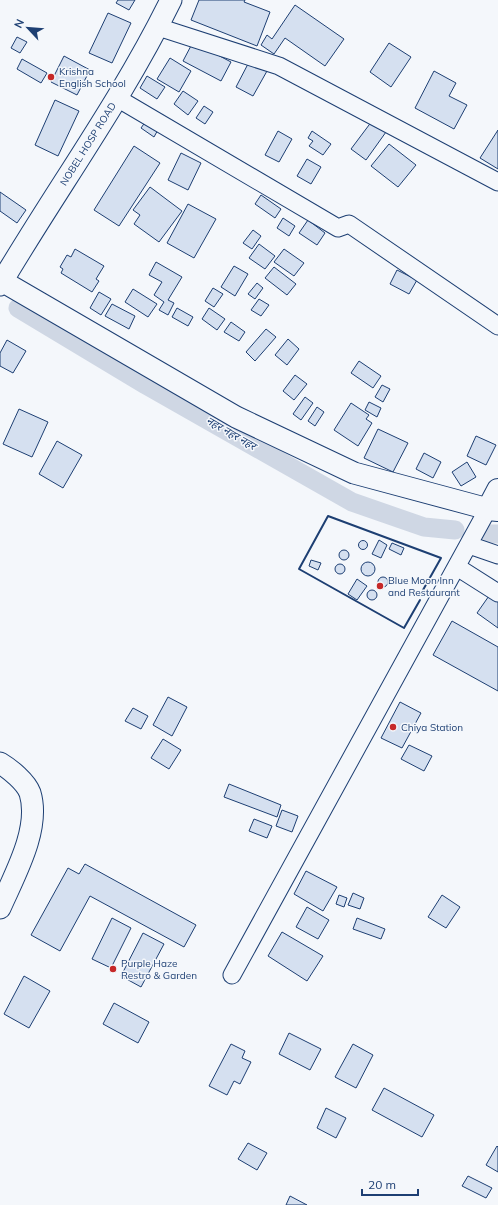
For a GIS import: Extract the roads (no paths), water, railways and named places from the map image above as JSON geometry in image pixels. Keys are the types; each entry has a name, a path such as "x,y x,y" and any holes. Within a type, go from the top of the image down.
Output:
{"main road":[{"path":"493,509 498,490"}],"street":[{"name":"NOBEL HOSP ROAD","path":"1,282 117,98 171,0"},
{"path":"158,26 279,66 498,182"},
{"path":"117,98 338,228 349,224 498,326"},
{"path":"1,282 236,417 354,473 493,509 469,545 232,974"},
{"path":"469,545 498,555"},
{"path":"457,567 498,593"},
{"path":"0,762 18,777 30,793 31,814 29,839 0,908"}],"waterway":[{"name":"नहर नहर नहर","path":"18,308 146,385 352,502 424,527 455,530"},
{"name":"नहर नहर नहर","path":"491,534 498,534"}],"place":[{"name":"Krishna English School","path":"51,77"},
{"name":"Blue Moon Inn and Restaurant","path":"380,586"},
{"name":"Chiya Station","path":"393,727"},
{"name":"Purple Haze Restro & Garden","path":"113,969"}]}
